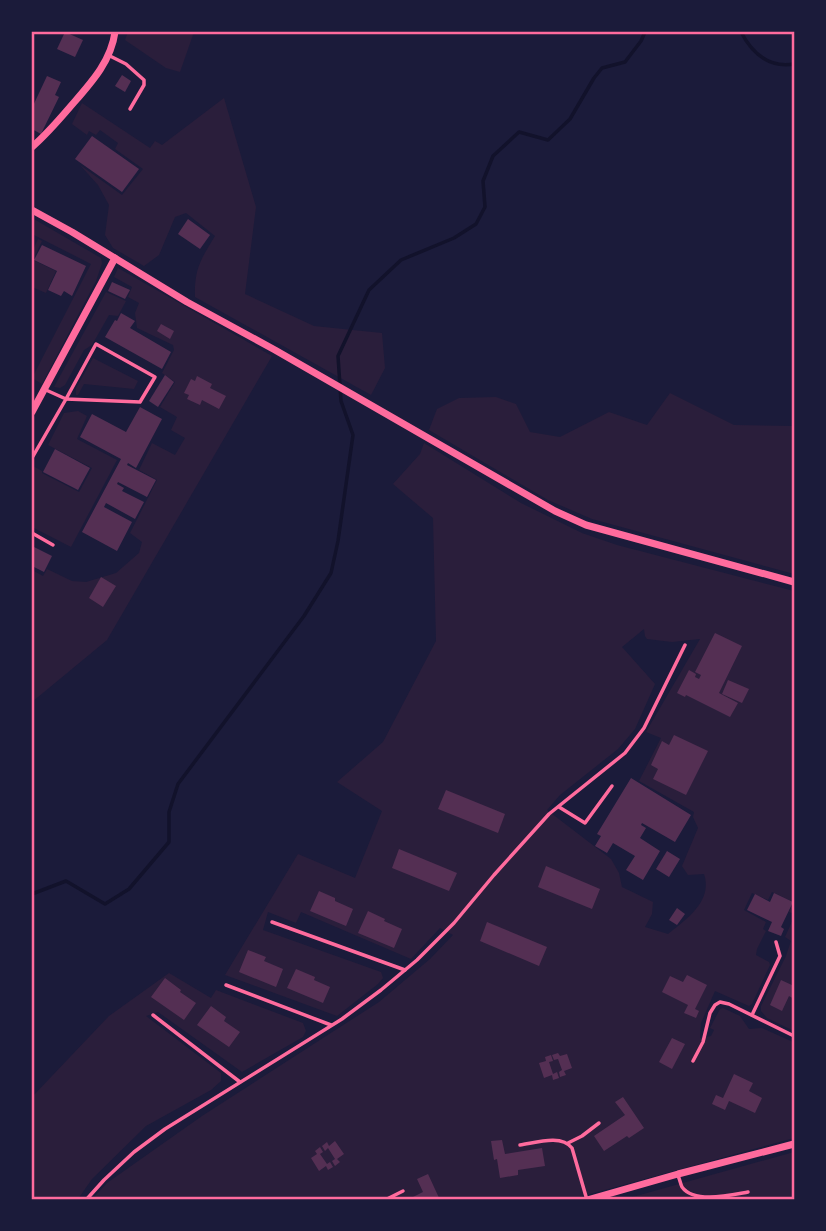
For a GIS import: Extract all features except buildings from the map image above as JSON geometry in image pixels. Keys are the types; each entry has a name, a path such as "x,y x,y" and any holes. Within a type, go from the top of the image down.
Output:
{"street":[{"path":"32,147 46,135 94,79 114,43 115,32"},
{"path":"32,210 187,302 555,511 586,525 794,582"},
{"path":"32,412 115,258"},
{"path":"587,1199 794,1144"}],"lane":[{"path":"108,55 125,64 144,80 144,85 130,109"},
{"path":"32,458 66,399 96,344 155,377 140,402 66,399 44,389"},
{"path":"32,533 53,545"},
{"path":"86,1199 134,1152 155,1136 331,1026 405,970 454,923 549,814 625,753 644,728 685,645"},
{"path":"559,807 585,823 612,786"},
{"path":"272,922 405,970"},
{"path":"752,1015 780,956 776,942"},
{"path":"226,985 331,1026"},
{"path":"693,1061 703,1042 710,1013 715,1004 720,1002 794,1036"},
{"path":"153,1015 240,1082"},
{"path":"568,1143 599,1123"},
{"path":"520,1144 558,1140 568,1143 572,1148 587,1199"},
{"path":"678,1174 683,1188 692,1194 717,1197 748,1192"},
{"path":"385,1199 403,1191"},
{"path":"90,1194 95,1199"}],"shaded area":[{"path":"128,32 194,32 180,72 166,68 125,40"},
{"path":"224,98 256,207 245,294 314,326 382,333 385,368 371,395 195,297 199,265 215,236 186,213 175,217 159,255 144,266 113,248 105,235 109,205 98,185 80,165 122,195 143,169 115,149 118,143 100,130 96,135 89,131 87,135 72,124 82,103 150,148 155,141 162,145"},
{"path":"32,218 101,258 102,263 96,281 42,384 32,378 91,264 32,234"},
{"path":"38,239 42,241 33,260 56,271 46,293 32,287 32,252"},
{"path":"118,268 272,356 107,640 32,702 32,570 43,576 47,569 72,581 86,582 116,573 139,553 142,542 130,533 157,480 139,470 152,443 175,455 185,438 171,430 177,417 160,407 175,382 162,373 174,350 173,345 137,328 135,313 139,303 128,297 132,287 114,277"},
{"path":"106,292 126,301 118,316 109,315 92,345 84,350 65,385 54,387"},
{"path":"93,358 138,381 134,389 84,384 76,395 76,388"},
{"path":"670,393 734,425 794,426 794,574 592,519 548,500 429,430 437,409 459,398 496,397 516,404 530,432 560,437 609,412 647,425"},
{"path":"78,411 87,416 77,439 117,460 71,547 32,527 32,470 33,466 79,492 92,468 48,445 64,413"},
{"path":"424,443 521,503 582,533 617,545 794,591 794,914 789,912 793,902 772,892 768,900 752,893 744,910 766,922 763,929 766,931 756,955 770,965 749,1006 715,991 701,1023 700,1038 711,1036 714,1030 710,1028 723,1008 740,1016 749,1029 762,1028 793,1042 794,1138 572,1199 99,1200 95,1196 107,1183 202,1116 379,1002 430,959 453,935 440,928 411,959 301,912 296,923 268,912 263,930 381,972 383,978 378,984 337,1016 225,975 298,854 355,878 382,811 337,782 383,742 436,641 433,518 393,484 420,454","holes":["644,629 647,639 672,642 700,639 646,732 661,738 639,781 694,812 693,817 698,828 682,866 688,875 704,874 705,893 696,908 668,934 645,927 652,914 653,902 622,887 619,873 611,859 547,810 560,795 618,749 635,729 655,684 622,647"]},
{"path":"794,917 794,1031 767,1018 761,1011 761,1006 786,956 791,941 785,937"},
{"path":"169,973 211,998 216,990 303,1023 306,1031 303,1037 242,1072 158,1012 146,1016 221,1073 221,1081 211,1090 146,1126 92,1179 78,1199 32,1199 32,1097 109,1016"},
{"path":"794,1152 794,1199 622,1200"}],"waterway":[{"path":"32,894 66,881 105,904 129,889 169,842 169,812 178,784 304,616 331,573 353,435 341,401 338,356 369,290 401,260 454,238 476,224 485,207 483,181 493,156 519,132 548,140 570,119 602,68 625,62 645,32"},
{"path":"741,32 750,46 762,57 777,64 794,64"}]}
